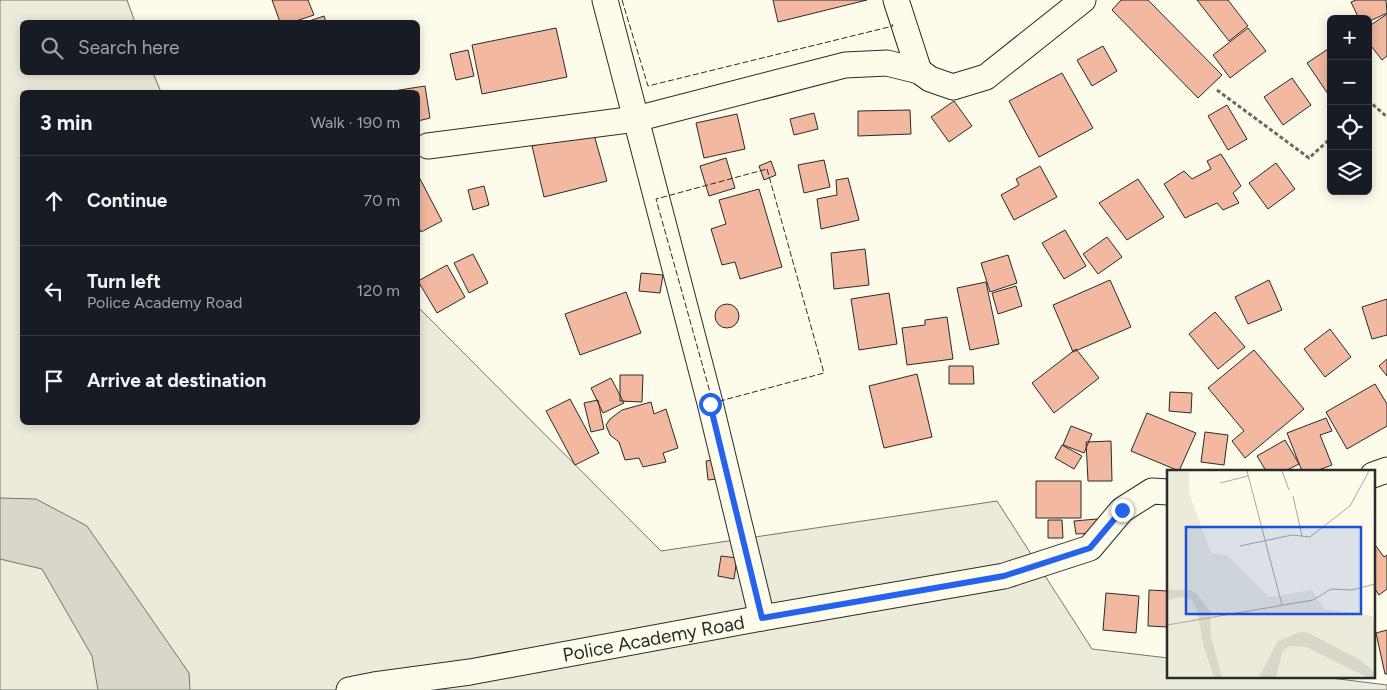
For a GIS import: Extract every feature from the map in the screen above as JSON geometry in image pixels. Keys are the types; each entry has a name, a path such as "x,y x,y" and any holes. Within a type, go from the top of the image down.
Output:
{"street":[{"path":"605,0 710,404 762,618"},
{"path":"896,0 919,71"},
{"path":"428,146 636,120 845,65 887,63 919,71 930,80 953,87 986,77 1083,0"},
{"path":"1374,475 1387,470"},
{"name":"Police Academy Road","path":"349,690 470,672 1004,576 1090,548 1122,510 1152,492 1167,492"}],"path":[{"path":"1217,90 1309,158 1327,142"},
{"path":"1372,104 1387,117"}],"shaded area":[{"path":"0,0 127,0 134,20 20,20 20,75 154,75 160,90 20,90 20,425 420,425 420,309 661,551 997,501 1092,649 1167,658 1167,678 1331,678 1387,685 1387,690 0,690"},
{"path":"0,498 36,499 87,526 189,673 190,690 98,690 92,656 42,569 0,559"}],"building":[{"path":"272,0 308,0 314,15 299,20 279,20"},
{"path":"773,0 867,0 778,22"},
{"path":"1121,0 1148,0 1222,75 1198,98 1112,10"},
{"path":"1197,0 1228,0 1248,26 1229,41"},
{"path":"1356,0 1386,0 1387,13 1372,20 1372,15 1357,15 1351,2"},
{"path":"1387,14 1387,56 1382,60 1372,47 1372,24"},
{"path":"324,16 325,20 312,20"},
{"path":"556,28 567,77 482,94 472,45"},
{"path":"1248,28 1266,51 1230,78 1213,55"},
{"path":"1103,46 1117,71 1092,86 1077,60"},
{"path":"468,50 474,76 456,80 450,54"},
{"path":"1327,50 1327,93 1307,63"},
{"path":"1062,73 1093,128 1039,157 1009,101"},
{"path":"1292,78 1311,105 1283,125 1264,97"},
{"path":"425,86 430,118 420,120 420,90 400,90"},
{"path":"954,101 972,126 949,142 931,117"},
{"path":"1227,105 1247,139 1228,150 1208,116"},
{"path":"910,110 911,134 858,136 858,111"},
{"path":"814,113 818,129 794,135 790,119"},
{"path":"737,114 745,149 704,158 696,123"},
{"path":"593,131 607,181 544,197 532,146"},
{"path":"1221,154 1241,186 1233,193 1239,203 1223,210 1217,203 1185,218 1164,184 1184,171 1192,179 1211,169 1207,161"},
{"path":"726,158 735,188 709,196 700,166"},
{"path":"824,160 830,187 804,193 798,165"},
{"path":"771,161 776,175 764,180 759,166"},
{"path":"1276,163 1295,189 1268,209 1249,183"},
{"path":"1040,166 1057,197 1014,220 1001,195 1019,185 1016,179"},
{"path":"848,178 859,220 821,229 817,199 837,195 836,180"},
{"path":"420,179 442,221 421,232 420,230"},
{"path":"1138,179 1164,217 1127,240 1099,203"},
{"path":"484,186 489,205 473,210 468,190"},
{"path":"759,189 782,267 740,279 735,262 722,265 711,229 726,224 719,200"},
{"path":"1065,230 1086,266 1064,279 1042,243"},
{"path":"1107,237 1122,257 1098,274 1083,254"},
{"path":"865,249 869,285 834,289 831,253"},
{"path":"473,254 488,283 469,293 454,263"},
{"path":"1008,255 1017,283 990,292 981,263"},
{"path":"447,265 465,297 437,313 420,284 420,280"},
{"path":"641,273 663,275 660,293 639,291"},
{"path":"1110,280 1131,327 1073,352 1053,305"},
{"path":"1269,280 1282,310 1248,324 1235,297"},
{"path":"986,282 999,344 970,350 957,288"},
{"path":"1016,286 1022,306 998,314 992,293"},
{"path":"626,292 641,333 580,355 565,314"},
{"path":"889,293 897,344 859,350 851,299"},
{"path":"1387,299 1387,335 1372,339 1362,307"},
{"path":"727,304 736,307 739,316 736,325 727,328 718,325 715,316 718,307"},
{"path":"1215,312 1245,347 1218,369 1189,334"},
{"path":"947,317 953,359 907,365 902,328 925,325 925,320"},
{"path":"1330,329 1351,357 1325,377 1304,349"},
{"path":"1076,349 1099,378 1054,413 1032,383"},
{"path":"1254,350 1304,409 1245,458 1232,441 1244,431 1208,388"},
{"path":"1387,359 1387,376 1379,366"},
{"path":"949,366 973,366 974,384 949,384"},
{"path":"917,374 932,437 884,448 869,386"},
{"path":"620,375 643,375 642,402 620,401"},
{"path":"611,378 624,403 603,413 591,388"},
{"path":"1375,384 1387,404 1387,426 1347,449 1326,412"},
{"path":"1170,392 1192,393 1191,413 1169,411"},
{"path":"570,399 599,453 575,465 546,411"},
{"path":"598,400 604,429 591,432 584,403"},
{"path":"651,402 654,414 666,409 678,448 663,453 666,462 643,467 639,458 625,460 619,442 610,435 606,425 610,419 622,410"},
{"path":"1147,413 1196,433 1179,470 1131,451"},
{"path":"1326,418 1332,431 1320,435 1332,465 1319,470 1302,470 1287,433"},
{"path":"1071,426 1092,434 1084,453 1063,445"},
{"path":"1205,432 1228,435 1224,465 1201,462"},
{"path":"1285,440 1299,464 1287,470 1265,470 1257,456"},
{"path":"1111,441 1112,481 1088,481 1086,442"},
{"path":"1062,445 1082,456 1074,469 1055,458"},
{"path":"723,458 726,478 708,480 706,461"},
{"path":"1036,481 1081,481 1081,518 1036,518"},
{"path":"1097,519 1098,533 1076,534 1074,521"},
{"path":"1048,520 1062,520 1063,538 1048,538"},
{"path":"1374,543 1384,557 1387,555 1387,589 1379,595 1374,588"},
{"path":"721,556 737,558 734,579 718,576"},
{"path":"1149,590 1167,591 1167,627 1148,626"},
{"path":"1106,593 1139,596 1136,633 1103,630"},
{"path":"1387,630 1387,674 1385,674 1376,633"}],"fence":[{"path":"622,0 648,86 893,26 892,24"},
{"path":"767,169 824,373 713,403 656,199 767,169"}],"route":[{"path":"710,404 762,618 1004,576 1090,548 1122,510"}]}
